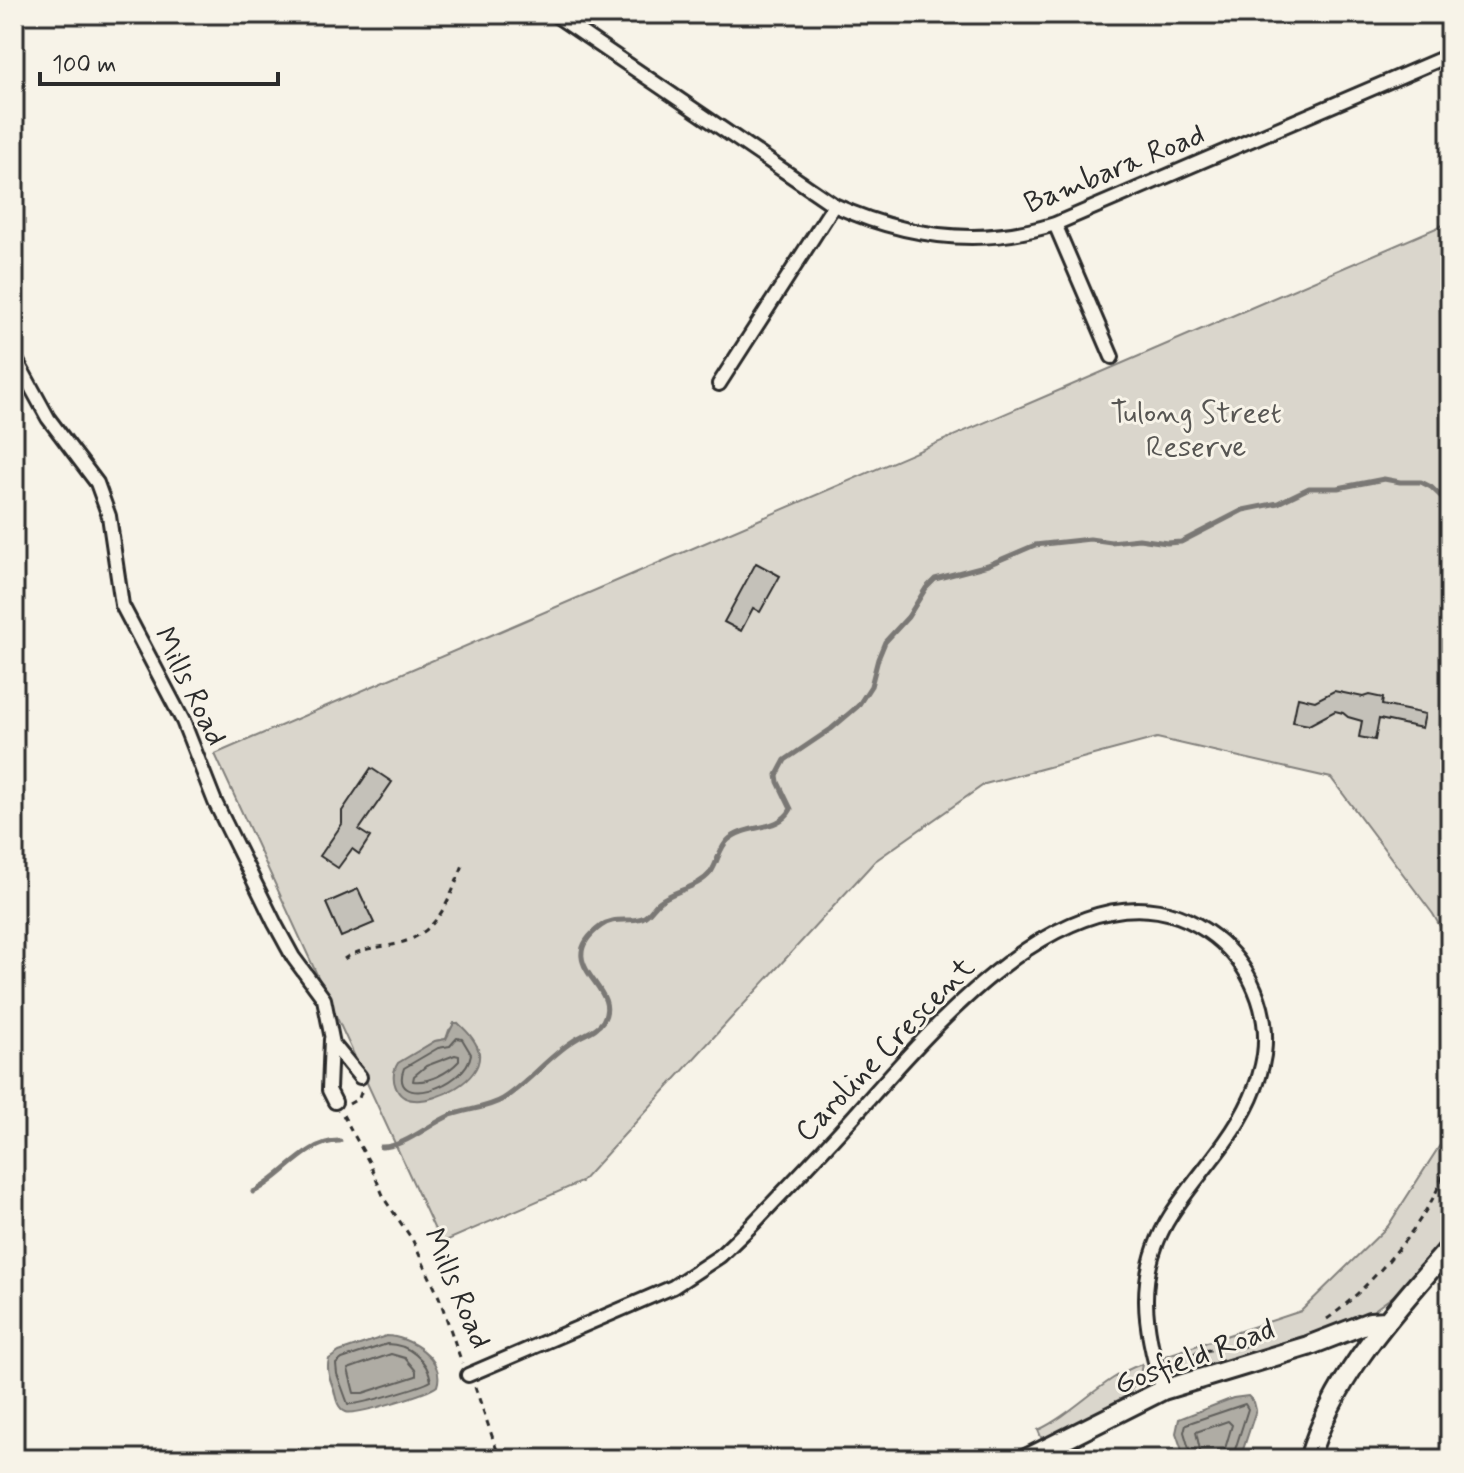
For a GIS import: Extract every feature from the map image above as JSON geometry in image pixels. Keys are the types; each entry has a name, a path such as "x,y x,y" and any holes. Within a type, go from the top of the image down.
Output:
{"street":[{"name":"Bambara Road","path":"554,14 834,205 882,225 950,237 1014,234 1055,224 1450,55"},
{"path":"719,384 834,205"},
{"path":"1055,224 1112,357"},
{"name":"Mills Road","path":"14,356 48,418 97,483 109,516 122,605 183,721 225,824 275,924 293,957 324,999 331,1037 329,1090 335,1102"},
{"name":"Caroline Crescent","path":"468,1375 657,1294 697,1273 751,1226 936,1023 973,989 1025,951 1066,928 1102,915 1152,910 1195,923 1223,944 1240,963 1257,995 1266,1037 1258,1083 1243,1115 1169,1218 1153,1253 1145,1312 1163,1390"},
{"name":"Mills Road","path":"331,1037 360,1077"},
{"path":"1309,1459 1332,1401 1386,1321 1450,1247"},
{"name":"Gosfield Road","path":"1026,1459 1163,1390 1308,1346 1370,1322 1386,1321"}],"path":[{"path":"344,959 360,950 413,939 428,931 439,917 463,865"},
{"path":"335,1102 347,1105 359,1098 360,1077"},
{"name":"Mills Road","path":"335,1102 369,1162 388,1206 412,1239 439,1297 500,1459"},
{"path":"1319,1324 1380,1269 1420,1220 1441,1180 1450,1139"},
{"path":"1117,1394 1129,1383 1192,1353 1256,1345"}],"green space":[{"name":"Tulong Street Reserve","path":"1450,222 1450,944 1433,914 1331,778 1157,738 985,784 875,861 581,1182 441,1243 215,754","holes":["358,889 373,923 341,937 326,903","458,1023 477,1046 475,1069 453,1089 431,1098 408,1058 435,1041 446,1039 449,1030"]},
{"path":"1450,1120 1450,1237 1399,1292 1370,1313 1343,1326 1198,1370 1180,1367 1165,1356 1301,1311 1388,1226 1442,1142"},
{"path":"1142,1364 1138,1379 1118,1404 1043,1442 1038,1430 1114,1377"}],"water":[{"path":"454,1023 464,1029 478,1049 478,1063 473,1072 456,1088 434,1097 414,1100 402,1096 394,1081 398,1063 435,1041 446,1039"},
{"path":"386,1336 405,1340 424,1351 436,1367 437,1386 392,1403 346,1412 336,1399 329,1375 329,1359 339,1352"},
{"path":"1248,1396 1256,1410 1240,1459 1185,1459 1176,1433 1179,1419 1233,1398"}],"building":[{"path":"756,563 780,576 760,612 753,608 741,631 724,622"},
{"path":"1334,691 1383,698 1382,705 1425,714 1422,728 1379,719 1375,740 1359,737 1362,721 1335,711 1309,725 1293,722 1298,697 1315,701"},
{"path":"371,768 392,782 359,830 370,837 359,854 352,849 338,868 320,856 342,824 342,811"},
{"path":"358,889 374,923 341,937 326,903"}],"waterway":[{"path":"381,1147 407,1140 451,1115 503,1099 568,1045 601,1024 607,1009 604,997 584,964 582,953 587,940 606,923 644,917 659,902 705,878 723,847 735,835 770,825 785,817 791,809 777,775 785,760 831,729 858,706 871,686 885,642 908,617 935,579 988,565 1035,545 1090,539 1181,542 1243,510 1278,503 1309,488 1338,488 1384,479 1421,482 1450,505"},
{"path":"253,1192 305,1153 328,1142 340,1141"}]}
